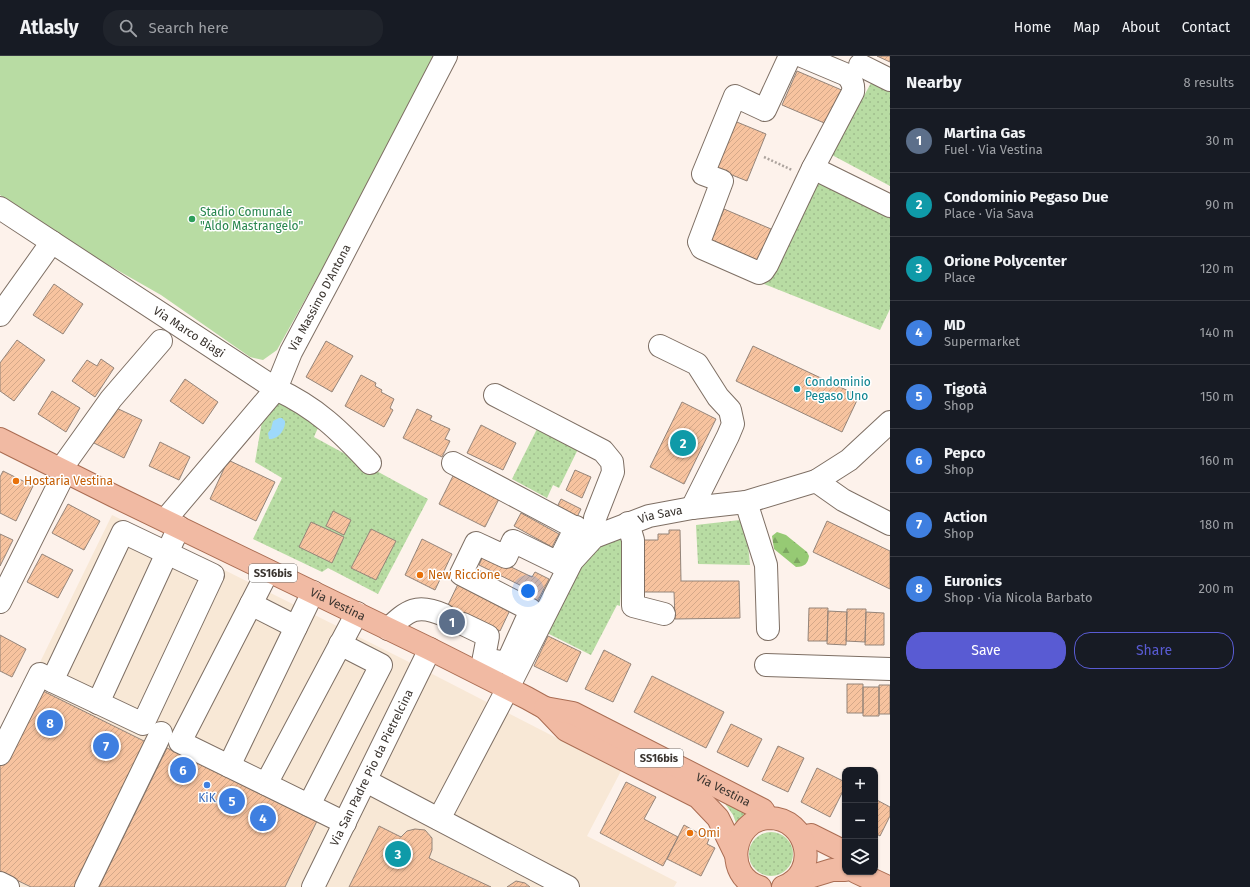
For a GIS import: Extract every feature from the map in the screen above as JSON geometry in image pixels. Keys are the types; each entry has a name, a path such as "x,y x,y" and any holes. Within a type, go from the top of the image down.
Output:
{"main road":[{"name":"Via Vestina","path":"0,439 430,649 482,667 508,688 545,708 566,730 698,796 718,818 739,872"},
{"name":"Via Vestina","path":"545,708 574,713 764,810 768,818"},
{"path":"739,872 737,844 741,834 748,826 757,821 768,818 778,819 788,822 796,829 802,838 806,849 806,861 801,872 788,884"},
{"path":"802,838 811,835 842,850"},
{"path":"878,869 890,875"},
{"path":"788,884 832,870 842,870"},
{"name":"SS16bis","path":"739,872 748,881 760,887"},
{"path":"862,875 888,887"}],"street":[{"name":"Via Massimo D'Antona","path":"98,703 167,554 172,524 276,389 291,352 446,56"},
{"path":"790,56 765,110 736,96 703,174 722,181 699,242 702,248 759,273 763,271 853,92 854,86 847,75 802,56"},
{"path":"860,65 890,80"},
{"path":"811,173 890,206"},
{"name":"Via Marco Biagi","path":"0,208 276,389 306,404 331,423 370,463"},
{"path":"0,316 52,242"},
{"path":"0,602 59,468 96,403 152,344"},
{"path":"660,346 697,364 718,397 730,410 733,424 692,508"},
{"path":"463,624 488,636 482,667 507,663 531,610 461,574 476,543 506,557 513,541 558,563 595,518 612,472 612,462 603,451 496,395"},
{"name":"Via Sava","path":"438,819 508,688 585,532 628,523 649,516 692,508 746,502 816,481 849,460 890,422"},
{"path":"453,463 585,532"},
{"path":"816,481 843,500 890,524"},
{"path":"746,502 766,565 768,629"},
{"path":"52,681 135,506"},
{"path":"628,523 633,540 633,606 664,614"},
{"path":"123,532 213,575"},
{"path":"86,887 152,729 224,549"},
{"path":"180,742 268,571"},
{"path":"229,766 313,592"},
{"path":"251,604 296,627"},
{"path":"388,629 402,616 416,608 434,610 444,615"},
{"path":"266,784 357,614"},
{"path":"309,805 381,665 340,644"},
{"name":"Via San Padre Pio da Pietrelcina","path":"313,887 430,649"},
{"path":"766,665 890,669"},
{"path":"0,754 40,674 345,823"},
{"path":"366,781 568,887"},
{"path":"0,883 8,887"}],"path":[{"path":"764,157 811,173"}],"shaded area":[{"path":"112,515 405,660 621,771 587,836 677,882 674,887 0,887 0,744"}],"green space":[{"name":"Stadio Comunale \"Aldo Mastrangelo\"","path":"0,56 434,56 328,272 321,271 277,350 263,360 250,357 161,295 82,250 68,250 0,195"},
{"path":"872,81 890,90 890,186 832,155"},
{"path":"819,183 890,218 890,309 880,330 764,284"},
{"path":"275,401 320,423 314,437 428,499 378,594 328,568 322,572 253,539 282,478 255,462 263,415"},
{"path":"540,423 581,443 559,488 553,485 547,498 512,479"},
{"path":"740,520 746,524 750,565 698,564 696,525"},
{"path":"777,532 786,535 807,552 809,556 806,564 796,567 774,549 772,536"},
{"path":"623,533 620,606 617,605 591,655 545,632 571,578 599,544"},
{"path":"722,799 749,813 736,823 733,815"},
{"path":"767,832 775,832 780,833 787,838 792,845 792,863 787,870 780,875 767,876 759,873 752,866 749,858 749,850 752,842 759,835"}],"water":[{"path":"282,418 285,421 283,430 275,438 269,439 268,433 271,429 273,421"}],"building":[{"path":"877,56 890,56 890,62"},
{"path":"797,71 844,91 829,125 782,105"},
{"path":"732,120 766,134 747,181 712,167"},
{"path":"724,209 771,229 757,264 710,244"},
{"path":"54,284 83,304 63,334 33,315"},
{"path":"17,340 45,360 14,401 0,391 0,363"},
{"path":"326,341 353,356 332,392 306,377"},
{"name":"Condominio Pegaso Uno","path":"753,346 859,396 842,432 736,381"},
{"path":"101,359 114,368 95,397 72,381 87,360 97,366"},
{"path":"361,375 376,383 375,386 382,390 381,392 394,399 390,408 393,410 384,427 345,406"},
{"path":"185,379 218,402 203,424 170,401"},
{"path":"52,391 80,408 66,432 38,414"},
{"path":"682,402 716,419 684,484 650,467"},
{"path":"110,405 142,420 124,458 92,442"},
{"path":"417,409 432,416 430,420 450,429 445,439 450,441 442,457 403,438"},
{"path":"481,425 516,443 503,470 467,453"},
{"path":"160,442 190,457 179,480 149,466"},
{"path":"228,460 275,482 256,521 210,499"},
{"path":"575,470 591,477 582,498 566,490"},
{"path":"3,471 33,486 16,521 0,513 0,477"},
{"path":"453,476 499,499 485,527 439,504"},
{"path":"561,499 581,509 577,517 557,507"},
{"path":"68,504 100,521 84,550 52,533"},
{"path":"333,511 351,520 344,535 326,526"},
{"path":"521,513 559,534 552,547 514,526"},
{"path":"827,521 890,551 890,589 813,552"},
{"path":"311,522 344,537 332,563 299,547"},
{"path":"371,529 396,541 376,580 351,568"},
{"path":"669,530 680,530 681,581 739,581 740,618 675,619 674,592 643,592 642,540 658,540 658,534 669,534"},
{"path":"0,534 13,540 0,566"},
{"path":"422,539 452,554 435,590 405,575"},
{"path":"42,554 73,570 58,598 27,582"},
{"path":"484,554 532,577 535,572 549,579 536,604 523,598 528,589 479,565"},
{"path":"459,582 511,608 500,631 448,605"},
{"path":"809,608 828,608 827,641 808,641"},
{"path":"847,609 866,609 865,642 846,641"},
{"path":"828,611 847,612 846,645 827,644"},
{"path":"866,612 884,613 884,645 865,645"},
{"path":"0,635 26,649 12,677 0,671"},
{"path":"548,636 581,652 567,682 534,666"},
{"path":"604,650 631,664 613,702 585,689"},
{"path":"652,676 724,712 706,748 634,712"},
{"path":"847,684 863,684 863,713 847,713"},
{"path":"879,685 890,685 890,714 879,714"},
{"path":"863,687 879,687 879,716 863,716"},
{"path":"37,688 146,742 75,887 31,887 0,872 0,763"},
{"path":"731,724 762,739 748,767 717,752"},
{"path":"778,746 804,758 788,792 762,780"},
{"path":"167,748 317,821 285,887 99,887"},
{"path":"817,768 842,780 842,793 830,817 801,802"},
{"path":"626,782 656,797 644,819 678,837 663,866 600,833"},
{"path":"878,801 890,807 890,816 880,836 878,835"},
{"path":"684,825 709,839 707,844 715,848 701,876 667,859"},
{"path":"379,826 401,837 407,831 415,829 425,830 432,838 432,850 429,858 491,887 349,887"},
{"path":"516,881 525,883 530,887 507,887"}],"place":[{"name":"Stadio Comunale \"Aldo Mastrangelo\"","path":"192,219"},
{"name":"Condominio Pegaso Uno","path":"797,389"},
{"name":"Condominio Pegaso Due","path":"683,443"},
{"name":"Hostaria Vestina","path":"16,481"},
{"name":"New Riccione","path":"420,575"},
{"name":"Martina Gas","path":"452,622"},
{"name":"Euronics","path":"50,723"},
{"name":"Action","path":"106,746"},
{"name":"Pepco","path":"183,770"},
{"name":"KiK","path":"207,785"},
{"name":"Tigotà","path":"232,801"},
{"name":"MD","path":"263,818"},
{"name":"Omi","path":"690,833"},
{"name":"Orione Polycenter","path":"398,854"}]}
